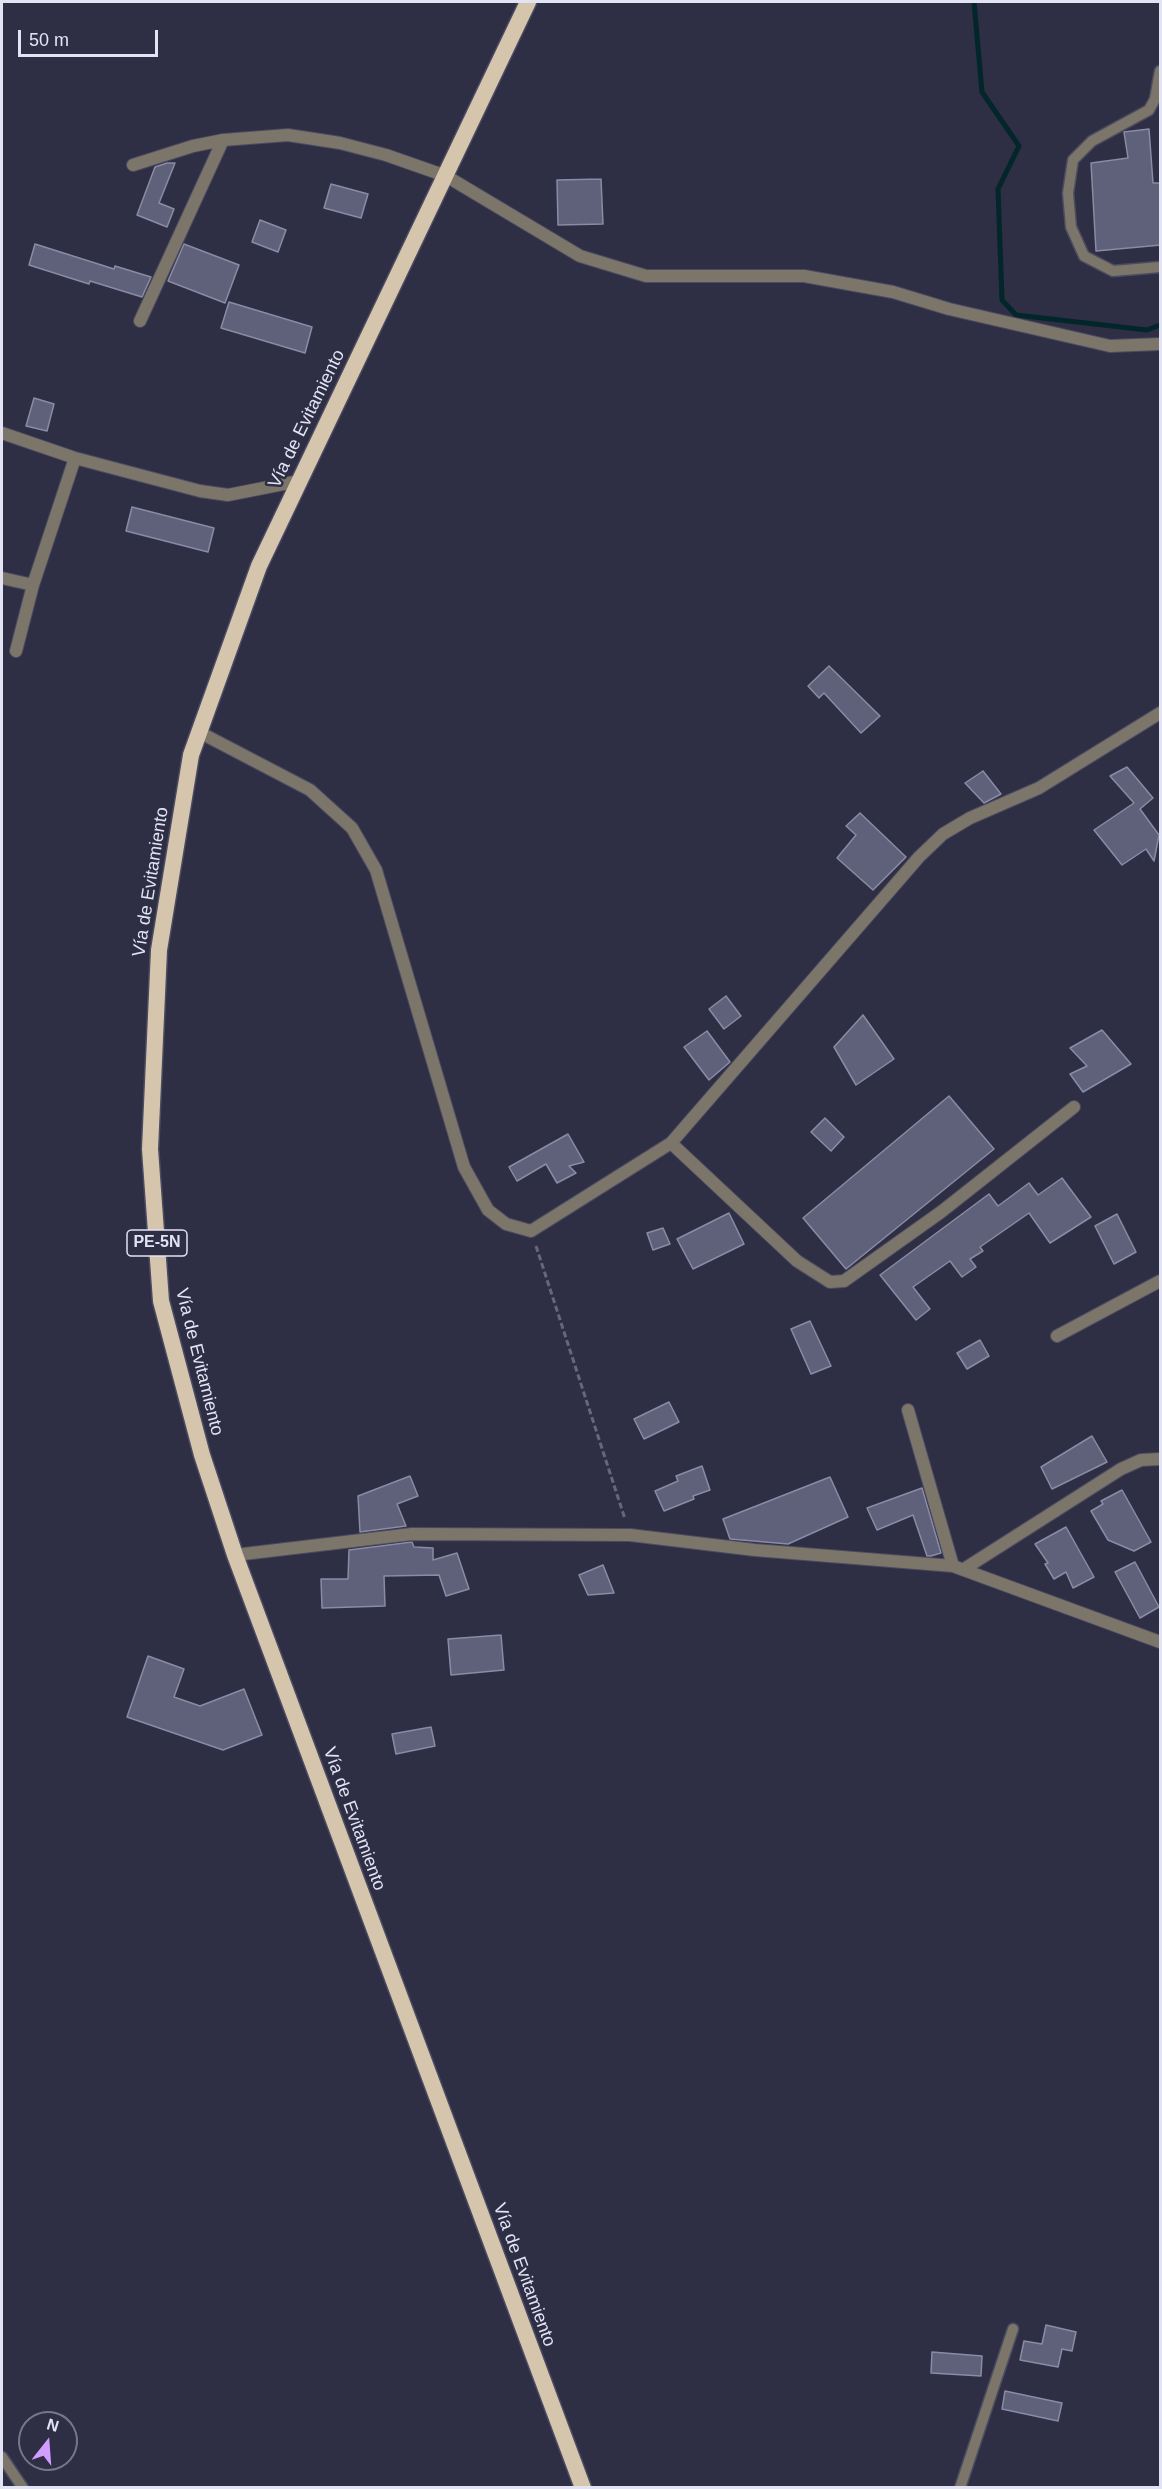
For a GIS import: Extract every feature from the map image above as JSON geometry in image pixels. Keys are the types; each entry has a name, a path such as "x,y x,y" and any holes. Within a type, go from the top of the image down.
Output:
{"highway":[{"name":"Vía de Evitamiento","path":"528,2 259,566 191,755 159,950 150,1149 161,1301 202,1455 235,1555 583,2487"}],"street":[{"path":"133,165 193,146 223,140 288,135 340,143 387,154 446,176 580,256 646,276 804,276 893,292 949,309 1110,346 1161,344"},
{"path":"140,321 223,140"},
{"path":"2,433 75,458 200,491 228,495 299,480"},
{"path":"16,651 33,585 75,458"},
{"path":"2,578 33,585"},
{"path":"199,732 310,790 352,828 376,870 464,1167 488,1210 506,1224 531,1231 671,1143 919,857 943,834 969,818 1039,788 1161,713"},
{"path":"671,1143 797,1261 830,1282 844,1281 941,1212 1074,1107"},
{"path":"1058,1336 1161,1281"},
{"path":"908,1410 959,1568"},
{"path":"959,1568 1121,1469 1141,1460 1161,1459"},
{"path":"235,1555 412,1534 630,1535 755,1550 959,1568 1161,1642"}],"lane":[{"path":"1161,71 1155,99 1149,110 1092,141 1073,160 1068,193 1071,227 1084,256 1113,271 1161,267"},
{"path":"960,2487 1013,2329"},
{"path":"2,2457 23,2487"}],"path":[{"path":"531,1231 630,1535"}],"building":[{"path":"1149,129 1153,183 1161,183 1161,245 1096,251 1091,163 1128,158 1124,132"},
{"path":"175,163 159,203 174,209 167,227 137,215 155,167"},
{"path":"601,179 603,224 558,225 557,180"},
{"path":"331,184 368,194 361,218 324,208"},
{"path":"260,220 286,230 278,252 252,242"},
{"path":"35,244 114,269 115,266 151,277 142,297 90,281 89,284 29,265"},
{"path":"184,244 239,265 225,303 168,281"},
{"path":"229,302 312,327 305,353 221,328"},
{"path":"34,398 54,404 47,431 26,426"},
{"path":"132,507 214,528 208,552 126,531"},
{"path":"829,666 880,716 861,733 824,693 819,698 808,686"},
{"path":"1127,767 1153,798 1140,809 1159,835 1154,861 1146,849 1122,865 1094,830 1134,803 1110,776"},
{"path":"983,771 1001,794 984,803 965,783"},
{"path":"860,813 906,857 873,890 837,858 856,835 846,826"},
{"path":"726,996 741,1016 724,1029 709,1009"},
{"path":"863,1015 894,1059 856,1085 834,1047"},
{"path":"1102,1030 1131,1064 1083,1092 1070,1074 1087,1066 1070,1048"},
{"path":"707,1031 730,1062 709,1080 684,1047"},
{"path":"949,1096 994,1149 846,1269 803,1218"},
{"path":"825,1118 844,1137 831,1151 811,1132"},
{"path":"568,1134 584,1162 569,1166 576,1173 557,1183 546,1164 517,1181 509,1167"},
{"path":"1062,1178 1091,1217 1050,1243 1029,1213 980,1247 983,1251 970,1259 976,1267 962,1277 950,1261 913,1287 930,1309 916,1320 880,1275 989,1194 998,1206 1029,1183 1038,1195"},
{"path":"729,1213 744,1244 693,1269 677,1239"},
{"path":"1117,1214 1136,1252 1114,1264 1095,1226"},
{"path":"663,1228 670,1244 653,1250 647,1233"},
{"path":"810,1321 831,1366 811,1374 791,1329"},
{"path":"980,1340 989,1356 967,1369 957,1353"},
{"path":"669,1402 679,1422 644,1439 634,1419"},
{"path":"1092,1436 1107,1462 1052,1489 1041,1467"},
{"path":"702,1466 710,1490 664,1511 655,1491 678,1481 676,1476"},
{"path":"410,1476 418,1496 397,1504 406,1526 360,1532 358,1496"},
{"path":"830,1477 848,1517 788,1544 730,1539 723,1519"},
{"path":"922,1488 941,1553 931,1556 927,1556 913,1515 877,1530 867,1508"},
{"path":"1122,1490 1151,1542 1134,1551 1108,1540 1091,1511 1103,1504 1101,1501"},
{"path":"1066,1527 1094,1577 1073,1588 1066,1572 1054,1579 1045,1564 1048,1563 1035,1544"},
{"path":"412,1542 414,1547 433,1548 433,1560 457,1553 469,1589 446,1596 439,1575 384,1576 385,1606 322,1608 321,1579 348,1579 349,1550"},
{"path":"1135,1562 1159,1607 1140,1618 1115,1572"},
{"path":"603,1565 614,1593 588,1595 579,1575"},
{"path":"501,1635 504,1670 451,1675 448,1639"},
{"path":"148,1656 184,1669 174,1697 200,1706 244,1689 262,1735 223,1750 127,1717"},
{"path":"431,1727 435,1746 396,1754 392,1734"},
{"path":"1046,2325 1076,2332 1072,2351 1062,2349 1058,2367 1020,2360 1024,2341 1042,2344"},
{"path":"932,2352 982,2356 981,2376 931,2373"},
{"path":"1005,2391 1062,2403 1058,2421 1002,2409"}],"waterway":[{"path":"974,2 982,92 1019,146 998,189 1002,300 1016,315 1147,330 1160,325"}]}
